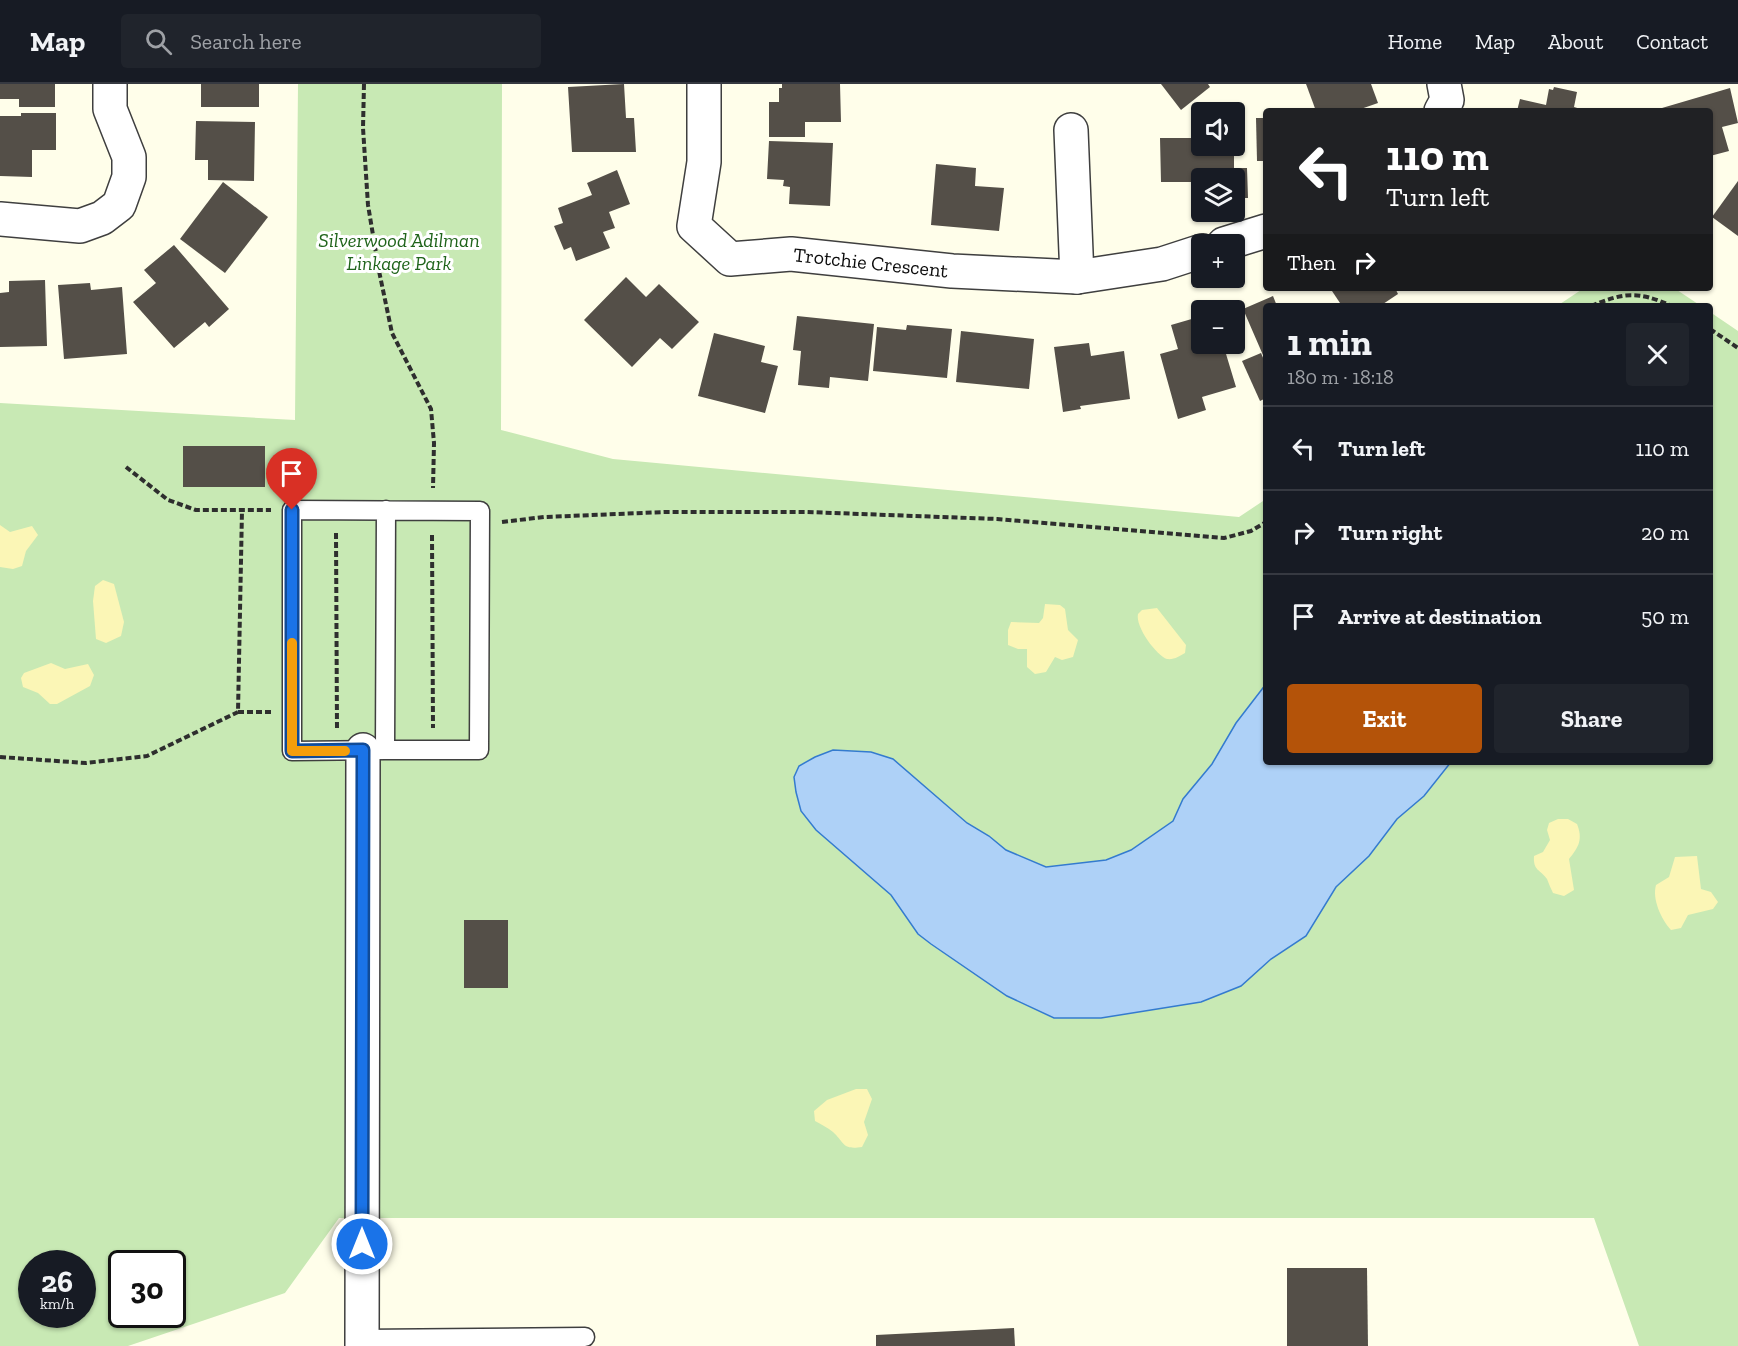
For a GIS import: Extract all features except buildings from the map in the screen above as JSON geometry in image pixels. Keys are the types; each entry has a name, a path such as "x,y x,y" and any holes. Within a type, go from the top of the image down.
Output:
{"street":[{"path":"0,219 80,226 102,218 119,205 129,177 129,157 110,110 110,84"},
{"name":"Trotchie Crescent","path":"704,84 704,162 694,226 730,259 791,254 952,271 1077,277 1162,264 1191,255"},
{"path":"1443,108 1447,100 1444,84"},
{"path":"1071,130 1077,277"},
{"path":"1245,238 1263,232"},
{"path":"362,750 362,1342"}],"lane":[{"path":"292,510 386,510 480,511 479,750 292,751 292,510"},
{"path":"362,750 386,510"},
{"path":"362,1342 585,1337"}],"path":[{"path":"364,84 363,129 368,205 392,333 430,409 434,443 433,750"},
{"path":"1598,303 1618,295 1649,296 1665,303"},
{"path":"1713,331 1738,348"},
{"path":"126,468 168,500 195,510 292,510"},
{"path":"238,712 242,510"},
{"path":"336,510 362,750"},
{"path":"480,525 544,517 807,512 997,519 1224,538 1251,531 1263,524"},
{"path":"0,757 86,763 147,756 238,712 292,712"}],"green space":[{"name":"Silverwood Adilman Linkage Park","path":"298,84 502,84 501,430 613,459 1239,517 1263,501 1263,765 1713,765 1713,314 1738,331 1738,1346 1639,1346 1594,1218 339,1218 285,1293 186,1326 186,1250 108,1250 108,1328 181,1328 128,1346 0,1346 0,403 295,420"},
{"path":"1580,291 1678,291 1696,303 1562,303"}],"sand":[{"path":"0,525 10,532 32,526 38,535 26,551 22,566 13,569 0,567"},
{"path":"103,580 114,584 124,622 121,636 106,643 96,639 93,601 95,586"},
{"path":"1045,604 1060,605 1065,609 1068,630 1078,640 1073,657 1062,660 1055,657 1046,672 1035,674 1027,667 1027,649 1018,649 1008,645 1008,630 1011,622 1039,623 1043,618"},
{"path":"1157,608 1186,645 1185,653 1177,658 1167,659 1158,653 1140,626 1138,614 1142,610"},
{"path":"51,663 65,669 88,664 94,675 90,686 57,704 50,704 38,693 23,687 21,678 24,673"},
{"path":"1558,819 1568,819 1577,824 1580,834 1578,847 1569,859 1574,890 1564,896 1553,893 1547,879 1536,867 1534,861 1534,856 1543,852 1550,840 1547,830 1549,823"},
{"path":"1697,856 1701,889 1711,892 1718,902 1713,909 1688,915 1681,928 1671,930 1658,909 1655,896 1656,885 1669,877 1675,857"},
{"path":"856,1089 867,1089 872,1099 864,1122 868,1135 862,1147 844,1145 831,1131 815,1121 814,1111 827,1100"}],"water":[{"path":"1263,688 1263,765 1449,765 1424,796 1397,819 1369,856 1336,887 1306,936 1271,959 1241,986 1201,1002 1101,1018 1054,1018 1007,996 931,944 918,934 891,895 816,830 801,811 796,792 794,777 799,766 815,757 833,750 871,752 893,759 967,823 989,836 1006,850 1046,867 1106,860 1131,850 1173,821 1183,799 1212,764 1236,723"}],"slow traffic":[{"path":"292,643 292,751 345,751"}],"route":[{"path":"292,510 292,751 363,750 361,839 362,1244"}]}
